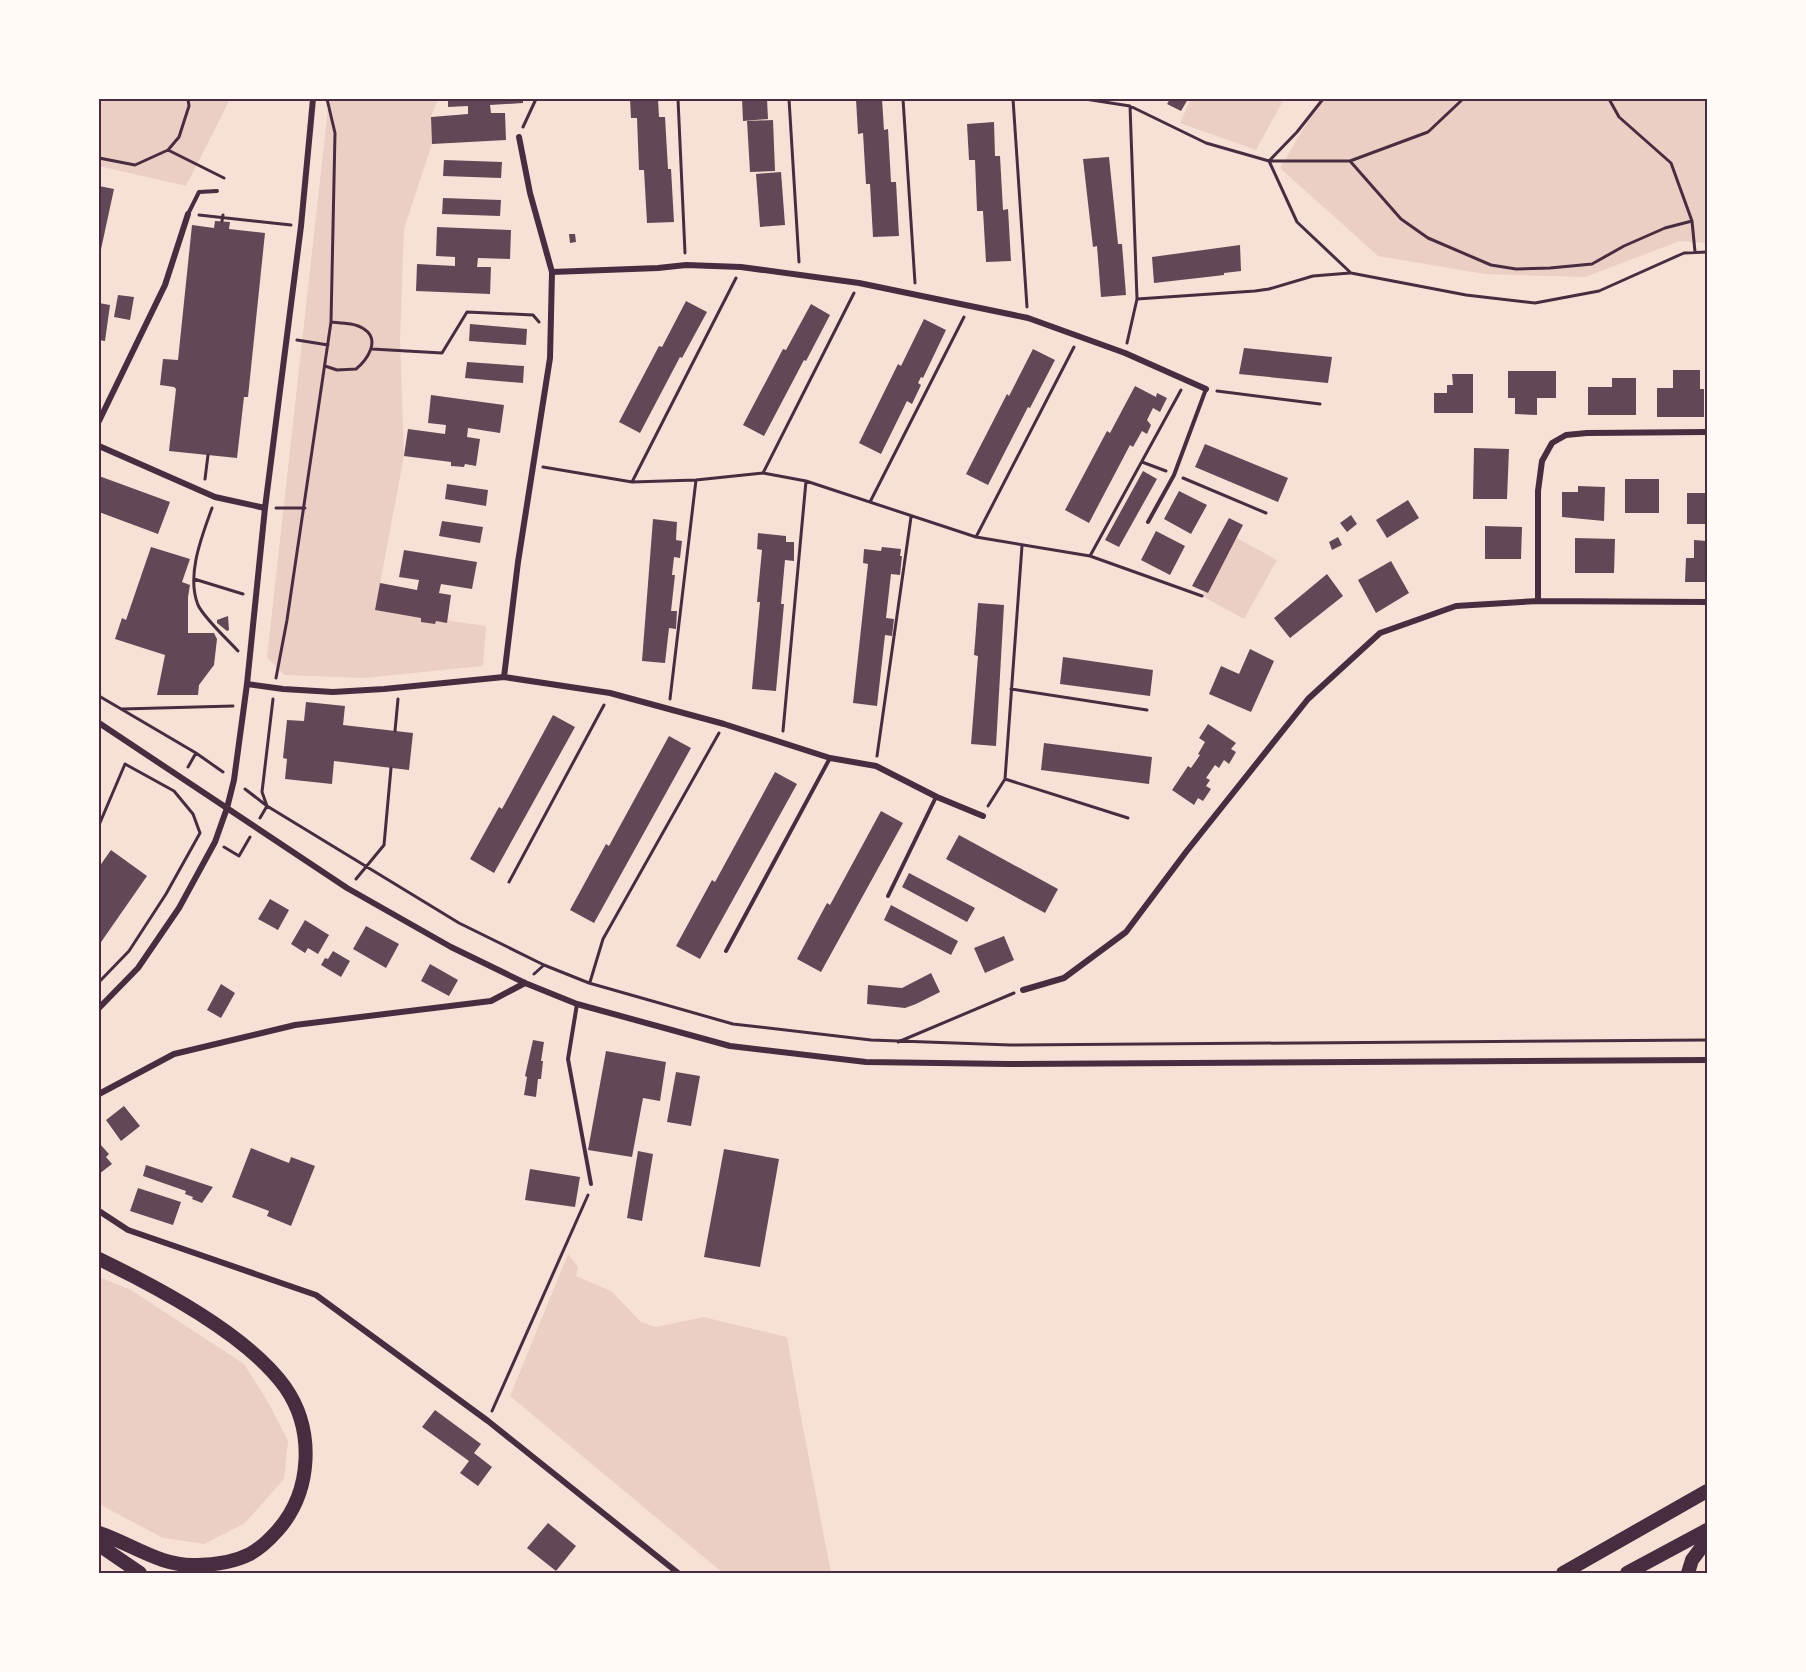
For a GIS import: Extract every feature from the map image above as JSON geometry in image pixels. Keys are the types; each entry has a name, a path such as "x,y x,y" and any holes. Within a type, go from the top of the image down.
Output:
{"highway":[{"path":"99,1259 181,1302 219,1327 270,1369 285,1387 295,1405 302,1425 306,1450 304,1479 297,1503 273,1535 250,1554 224,1563 195,1566 167,1562 99,1533"},
{"path":"1563,1573 1707,1491"},
{"path":"1627,1573 1707,1530"},
{"path":"1688,1573 1692,1560 1707,1540"},
{"path":"99,1545 140,1573"}],"street":[{"path":"99,1008 138,968 190,888 215,842 234,780 247,684 265,508 288,339 313,99"},
{"path":"504,677 518,561 548,382 551,334 552,272 530,193 519,137"},
{"path":"99,421 165,285 188,214"},
{"path":"552,272 686,265 741,267 860,283 1028,318 1125,353 1206,389"},
{"path":"1538,601 1538,491 1542,461 1552,443 1566,435 1587,433 1707,432"},
{"path":"99,446 215,497 265,508"},
{"path":"1023,990 1064,978 1126,932 1186,852 1308,699 1380,633 1456,606 1538,601 1707,602"},
{"path":"247,684 333,692 504,677 610,693 724,724 830,758 876,766 937,797 983,816"},
{"path":"99,723 347,888 451,947 525,983 577,1004 730,1046 866,1062 1021,1064 1707,1060"},
{"path":"99,1094 174,1054 295,1025 491,1001 525,983"},
{"path":"99,1211 128,1230 316,1295 488,1420 678,1573"}],"lane":[{"path":"188,214 199,192 218,190"},
{"path":"1148,522 1174,475 1206,389"},
{"path":"726,951 830,758"},
{"path":"888,896 937,797"},
{"path":"577,1004 568,1059 591,1184"}],"path":[{"path":"99,158 135,165 168,150 179,136 189,106 188,99"},
{"path":"99,825 125,764 174,791 193,814 200,833 239,856 267,806 262,792 266,742 305,508 332,322 335,133 328,99"},
{"path":"519,137 536,99"},
{"path":"678,99 686,265"},
{"path":"789,99 799,274"},
{"path":"903,99 916,296"},
{"path":"1013,99 1028,318"},
{"path":"1085,99 1130,106 1206,143 1269,161 1350,162 1428,132 1463,99"},
{"path":"1269,161 1297,132 1323,99"},
{"path":"1609,99 1619,117 1671,163 1692,221 1695,252"},
{"path":"1125,353 1137,299 1130,106"},
{"path":"168,150 224,178"},
{"path":"1269,161 1296,222 1351,273"},
{"path":"1350,162 1401,219 1428,238 1491,265 1516,269 1592,264 1624,246 1665,228 1692,221"},
{"path":"188,214 301,226"},
{"path":"1137,299 1269,289 1313,276 1351,273 1466,295 1535,303 1599,291 1683,253 1707,252"},
{"path":"632,482 741,267"},
{"path":"763,473 860,283"},
{"path":"870,502 970,306"},
{"path":"372,349 442,352 467,312 533,315 551,334"},
{"path":"325,366 337,370 356,369 368,358 372,349 369,335 364,329 348,323 332,322"},
{"path":"976,537 1080,336"},
{"path":"288,339 328,345"},
{"path":"1090,556 1186,380"},
{"path":"1206,389 1320,404"},
{"path":"203,492 208,455"},
{"path":"1142,462 1266,513"},
{"path":"535,465 632,482 696,480 763,473 806,481 976,537 1090,556 1202,596"},
{"path":"669,708 696,480"},
{"path":"782,743 806,481"},
{"path":"215,497 201,540 194,579 198,605 249,663"},
{"path":"265,508 305,508"},
{"path":"876,766 911,517"},
{"path":"983,816 1005,779 1022,546"},
{"path":"194,579 255,599"},
{"path":"395,731 399,688"},
{"path":"1011,689 1147,710"},
{"path":"509,882 610,693"},
{"path":"99,696 196,753 267,806 459,923 544,965 589,983 733,1024 897,1042 1022,1045 1707,1040"},
{"path":"120,709 244,706"},
{"path":"589,983 603,939 724,724"},
{"path":"347,888 384,845 391,768"},
{"path":"1005,779 1128,818"},
{"path":"99,982 129,951 166,894 200,833"},
{"path":"897,1042 1023,990"},
{"path":"488,1420 587,1201 591,1184"}],"shaded area":[{"path":"99,99 230,99 186,186 99,166"},
{"path":"329,99 438,99 431,117 432,144 404,229 400,340 404,456 375,610 486,626 483,666 364,678 284,675 267,657"},
{"path":"1191,99 1284,99 1256,150 1180,123"},
{"path":"1321,99 1707,99 1707,243 1680,241 1585,277 1484,274 1378,256 1280,168"},
{"path":"1235,537 1277,560 1244,619 1202,596"},
{"path":"568,1254 578,1267 576,1276 611,1291 641,1322 656,1327 703,1317 787,1337 831,1573 723,1573 510,1396"},
{"path":"99,1277 131,1290 244,1364 268,1402 288,1441 284,1479 245,1523 204,1544 163,1538 99,1504"}],"building":[{"path":"448,99 523,99 523,103 490,105 491,113 505,113 506,140 432,144 431,117 468,114 468,106 448,107"},
{"path":"630,99 658,99 659,117 665,117 674,222 647,223 644,170 639,170 637,118 631,118"},
{"path":"742,99 767,99 768,119 743,121"},
{"path":"856,99 882,99 884,130 888,129 891,182 896,182 899,236 873,237 870,184 866,184 863,133 858,134"},
{"path":"1170,99 1188,99 1181,111 1167,104"},
{"path":"773,120 775,171 750,172 747,121"},
{"path":"994,122 995,156 1000,156 1003,210 1008,209 1011,261 986,262 983,211 977,211 975,160 969,160 967,124"},
{"path":"1109,157 1118,244 1122,244 1126,295 1101,297 1097,246 1093,247 1083,159"},
{"path":"444,160 502,162 501,178 443,176"},
{"path":"781,172 785,225 760,227 756,174"},
{"path":"99,186 114,189 100,254 99,254"},
{"path":"443,198 501,200 500,216 442,214"},
{"path":"215,221 230,222 229,229 265,233 248,397 244,397 237,458 169,451 176,389 160,385 163,359 178,360 192,225 214,228"},
{"path":"437,227 511,230 510,259 478,258 477,267 491,267 490,294 416,291 417,264 455,266 455,257 436,256"},
{"path":"569,234 575,234 576,242 570,243"},
{"path":"1240,245 1241,271 1154,283 1152,257"},
{"path":"118,295 134,297 130,320 114,317"},
{"path":"686,301 707,312 682,358 680,357 640,433 619,422 659,346 662,347"},
{"path":"99,303 110,305 105,341 99,340"},
{"path":"811,304 830,315 764,436 743,425 783,349 786,350"},
{"path":"924,319 946,330 923,378 921,377 918,383 921,385 912,404 907,401 881,454 859,443 898,364 901,366"},
{"path":"470,324 527,329 526,345 469,341"},
{"path":"1244,348 1332,357 1328,383 1239,374"},
{"path":"1033,349 1055,360 988,485 966,474"},
{"path":"467,362 524,366 523,383 465,378"},
{"path":"1673,370 1700,370 1700,389 1704,389 1704,417 1657,417 1657,388 1673,388"},
{"path":"1508,371 1556,371 1556,398 1537,398 1537,415 1515,414 1515,398 1508,398"},
{"path":"1452,374 1473,374 1473,413 1434,413 1434,393 1447,393 1447,385 1453,385"},
{"path":"1612,378 1636,378 1636,415 1588,415 1588,387 1612,387"},
{"path":"1135,386 1156,397 1157,393 1167,398 1160,412 1153,408 1147,420 1151,425 1147,434 1142,431 1133,447 1130,445 1089,523 1065,510 1107,431 1110,433"},
{"path":"431,395 504,405 500,433 468,428 467,437 480,439 476,466 465,464 464,467 451,466 451,462 404,456 408,429 445,434 446,425 428,423"},
{"path":"1205,444 1288,478 1278,502 1195,467"},
{"path":"1474,448 1509,449 1507,499 1473,499"},
{"path":"1143,471 1157,479 1119,547 1105,540"},
{"path":"99,476 170,502 158,534 99,512"},
{"path":"1625,479 1659,479 1659,513 1625,513"},
{"path":"447,484 488,490 486,506 445,499"},
{"path":"1578,486 1605,487 1604,521 1562,517 1562,492 1578,492"},
{"path":"1179,491 1207,505 1191,534 1164,519"},
{"path":"1687,493 1707,493 1707,524 1687,524"},
{"path":"1408,500 1419,518 1387,538 1376,520"},
{"path":"1351,515 1357,524 1347,532 1340,523"},
{"path":"1229,518 1243,525 1208,593 1192,586"},
{"path":"653,519 677,522 676,540 682,541 680,558 674,557 672,575 675,575 671,611 677,611 676,629 669,628 665,663 642,661"},
{"path":"442,521 483,527 480,543 439,536"},
{"path":"1485,526 1522,527 1521,559 1485,559"},
{"path":"1156,531 1185,546 1170,575 1141,560"},
{"path":"758,533 786,536 786,542 794,542 794,561 785,560 781,604 784,604 776,691 752,689 762,550 757,549"},
{"path":"1338,537 1342,545 1332,550 1329,542"},
{"path":"1575,538 1615,539 1614,573 1575,573"},
{"path":"1694,540 1707,541 1707,582 1685,582 1686,558 1694,558"},
{"path":"151,547 190,559 182,582 190,585 188,633 214,633 217,639 214,665 199,685 198,695 157,695 165,655 115,639 122,618 126,620"},
{"path":"882,547 901,549 900,556 902,556 900,575 891,574 886,618 894,619 892,636 885,635 877,706 853,703 868,564 863,563 864,549 881,551"},
{"path":"404,550 477,562 472,589 441,584 439,593 451,595 447,623 421,622 421,618 375,610 380,583 417,590 419,580 399,577"},
{"path":"1391,561 1409,593 1376,613 1358,580"},
{"path":"1327,574 1343,596 1290,638 1274,618"},
{"path":"978,603 1004,605 996,746 971,744 978,656 974,655"},
{"path":"228,616 229,630 227,631 217,623 217,620"},
{"path":"1250,649 1274,661 1251,712 1209,694 1221,666 1239,674"},
{"path":"1063,657 1153,670 1150,696 1060,684"},
{"path":"306,702 345,706 343,725 413,733 409,770 334,761 332,784 285,779 287,759 283,758 287,720 304,721"},
{"path":"553,715 575,727 494,873 470,859 499,807 502,809"},
{"path":"1208,724 1236,743 1231,749 1236,752 1229,764 1224,760 1219,768 1215,765 1206,778 1210,780 1206,786 1211,789 1203,801 1198,798 1194,805 1172,790 1188,766 1191,768 1200,755 1198,754 1205,742 1199,738"},
{"path":"669,736 691,748 594,923 570,910 606,844 609,846"},
{"path":"1044,743 1152,757 1149,784 1041,770"},
{"path":"775,772 797,784 700,959 676,946 712,880 715,882"},
{"path":"881,811 903,823 821,972 797,959 827,903 830,905"},
{"path":"959,835 1058,889 1045,913 946,859"},
{"path":"111,850 147,876 99,945 99,867"},
{"path":"909,873 975,908 967,922 902,887"},
{"path":"270,899 289,910 278,930 258,919"},
{"path":"891,905 958,941 951,955 884,920"},
{"path":"305,920 329,935 318,954 308,948 305,953 291,944"},
{"path":"366,926 399,944 386,968 353,949"},
{"path":"1004,936 1014,960 985,973 974,948"},
{"path":"333,951 350,961 341,977 321,965"},
{"path":"430,964 458,980 449,996 421,981"},
{"path":"931,973 940,992 916,1004 905,1008 867,1004 868,985 902,988"},
{"path":"221,984 235,993 221,1018 207,1010"},
{"path":"533,1040 544,1042 541,1079 538,1079 536,1097 524,1095 527,1077 525,1076"},
{"path":"606,1051 666,1062 660,1101 643,1098 632,1157 588,1150"},
{"path":"676,1072 700,1076 691,1126 667,1122"},
{"path":"124,1106 140,1126 121,1141 106,1120"},
{"path":"99,1143 109,1154 106,1157 112,1164 99,1174"},
{"path":"251,1148 289,1163 291,1157 315,1166 291,1226 267,1216 269,1211 232,1197"},
{"path":"724,1149 779,1159 760,1267 704,1257"},
{"path":"638,1151 653,1154 642,1221 627,1218"},
{"path":"146,1165 213,1187 202,1203 185,1194 186,1191 143,1176"},
{"path":"530,1169 580,1177 575,1207 525,1200"},
{"path":"138,1188 181,1202 173,1225 130,1211"},
{"path":"435,1410 481,1444 474,1453 492,1467 478,1486 460,1473 469,1461 422,1427"},
{"path":"548,1523 576,1546 556,1571 527,1548"}]}
